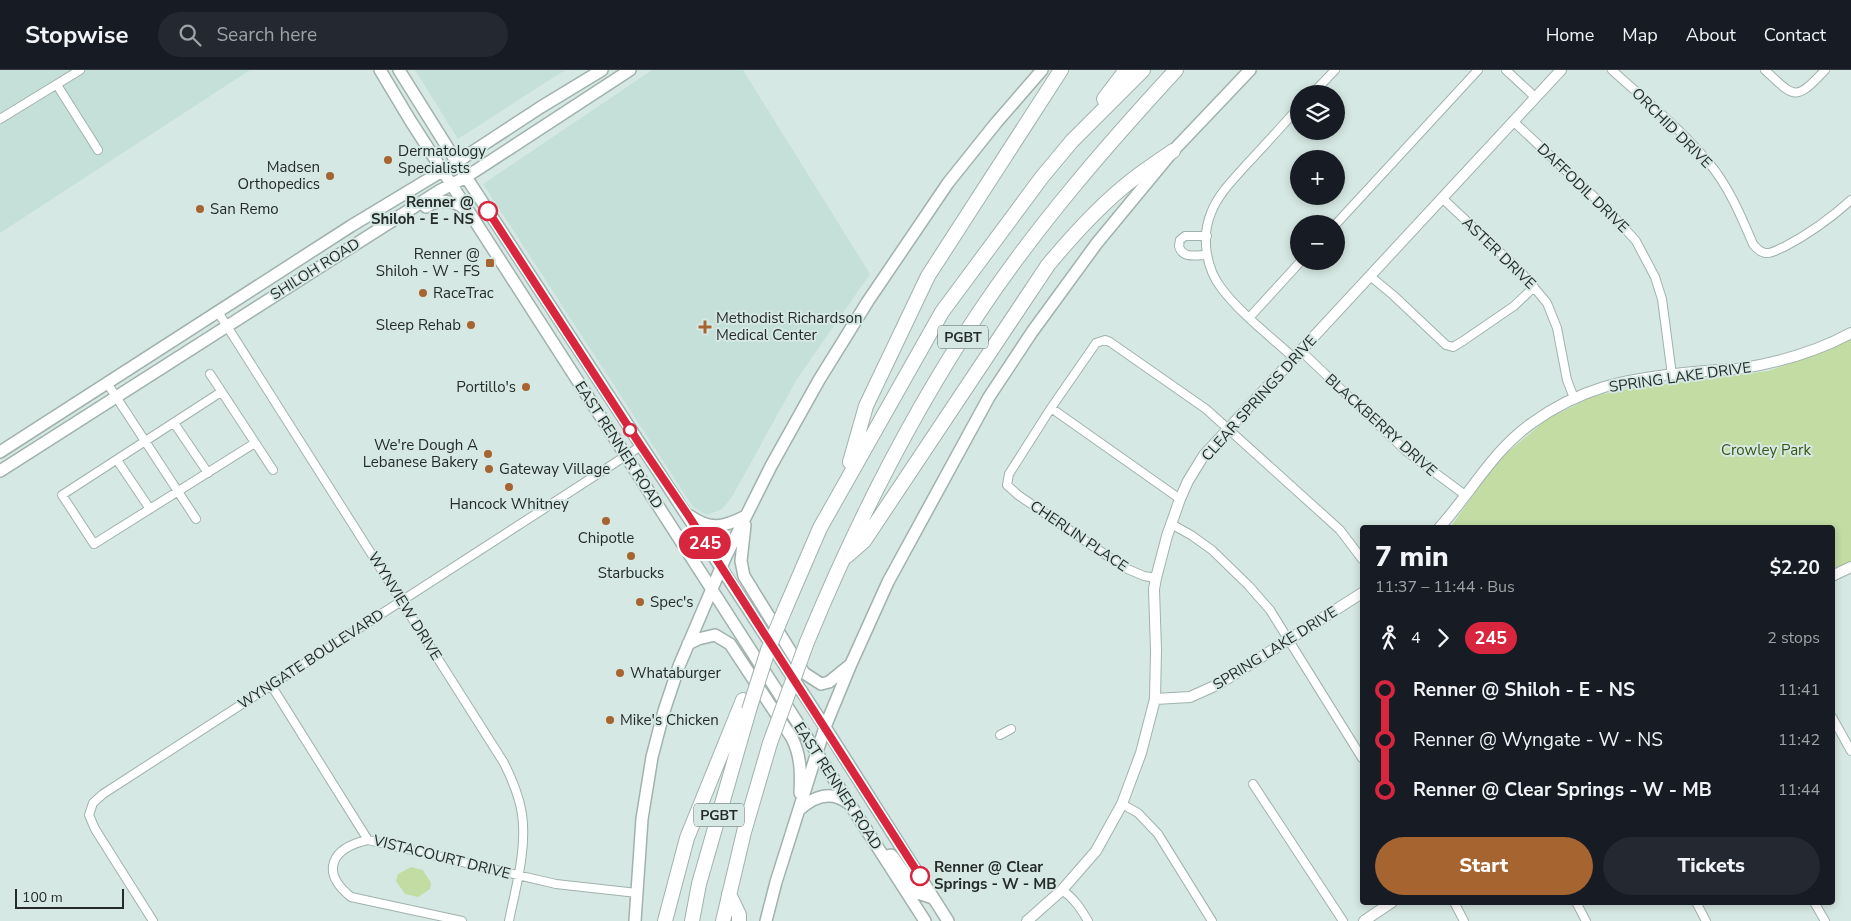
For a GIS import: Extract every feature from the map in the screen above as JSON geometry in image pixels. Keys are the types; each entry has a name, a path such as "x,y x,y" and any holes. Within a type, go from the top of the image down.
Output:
{"highway":[{"path":"844,483 866,406 928,276 1061,70"},
{"path":"1072,141 1126,70"},
{"name":"PGBT","path":"692,921 699,884 746,705 820,528 942,312 1032,191 1072,141 1143,70"},
{"name":"PGBT","path":"723,921 751,806 770,743 807,642 841,562 872,498 949,361 983,307 1025,248 1076,184 1129,121 1176,70"},
{"path":"841,562 864,541 1048,265 1064,246 1131,180 1173,151"},
{"path":"665,921 687,838 746,705"},
{"path":"729,894 739,916 739,921"}],"main road":[{"name":"EAST RENNER ROAD","path":"380,70 470,214 925,921"},
{"name":"EAST RENNER ROAD","path":"399,70 641,446 688,515 825,727 948,921"},
{"name":"SHILOH ROAD","path":"4,450 328,242 602,70"},
{"name":"SHILOH ROAD","path":"0,471 630,70"},
{"path":"635,921 642,819 652,757 664,711 679,666 713,590 721,567 746,516 819,380 899,254 948,183 1042,70"},
{"path":"766,921 776,882 825,727 851,664 888,582 989,397 1032,332 1097,243 1173,151 1250,70"},
{"path":"556,98 564,112"},
{"path":"369,235 379,235 435,201 449,202 461,206 470,214"},
{"path":"328,242 337,256"},
{"path":"520,291 533,295 542,293"},
{"path":"547,333 557,330 572,339"},
{"path":"4,450 16,461"},
{"path":"688,515 699,523 709,526 730,524 746,516"},
{"path":"746,516 742,560 744,576 804,673 821,684 830,682 851,664"},
{"path":"688,644 715,635 730,644 798,750 801,782 799,810"},
{"path":"799,810 808,802 818,797 830,795 841,797 850,804"},
{"path":"884,857 891,855 918,893 933,898"}],"street":[{"path":"0,120 80,70"},
{"path":"1320,85 1334,70"},
{"path":"1344,215 1478,70"},
{"path":"1506,70 1535,97"},
{"name":"CLEAR SPRINGS DRIVE","path":"1027,921 1062,890 1096,851 1122,804 1141,753 1155,699 1154,589 1156,578 1180,499 1188,481 1204,455 1561,70"},
{"name":"ORCHID DRIVE","path":"1612,70 1710,164 1731,197 1756,248 1765,253 1773,252 1807,235 1851,200"},
{"path":"1765,70 1784,88 1798,93 1809,87 1825,70"},
{"path":"57,85 98,150"},
{"name":"BLACKBERRY DRIVE","path":"1290,117 1224,190 1211,212 1207,236 1207,255 1213,275 1222,289 1249,318 1297,355 1406,450 1465,495"},
{"name":"DAFFODIL DRIVE","path":"1513,122 1606,208 1636,241 1655,277 1662,300 1672,376"},
{"name":"ASTER DRIVE","path":"1442,198 1521,272 1547,303 1552,313 1567,380 1574,398"},
{"path":"1207,236 1185,236 1180,240 1179,246 1182,253 1187,256 1207,255"},
{"path":"1249,318 1294,270"},
{"path":"1370,276 1393,295 1446,346 1453,347 1514,306 1534,287"},
{"name":"WYNVIEW DRIVE","path":"218,312 504,763 516,789 522,814 522,847 509,921"},
{"name":"SPRING LAKE DRIVE","path":"1441,525 1507,444 1532,423 1574,398 1621,383 1742,368 1778,361 1817,349 1851,332"},
{"path":"1180,499 1051,408 1088,354 1100,340 1110,342 1229,428 1335,525 1360,556"},
{"path":"210,374 272,470"},
{"path":"107,383 196,519"},
{"path":"221,392 62,495 94,544 255,443"},
{"name":"CHERLIN PLACE","path":"1051,408 1009,474 1007,485 1018,495 1120,565 1144,576 1156,578"},
{"path":"174,424 208,473"},
{"name":"WYNGATE BOULEVARD","path":"152,921 95,829 89,815 93,803 103,794 641,446"},
{"path":"117,460 150,510"},
{"path":"1171,524 1212,550 1270,610 1360,755"},
{"path":"1835,575 1851,567"},
{"name":"SPRING LAKE DRIVE","path":"1155,699 1175,699 1206,691 1360,594"},
{"name":"VISTACOURT DRIVE","path":"271,685 368,840 556,884 637,893"},
{"path":"1835,722 1851,751"},
{"path":"1000,735 1011,729"},
{"path":"1253,784 1343,921"},
{"path":"1122,804 1138,813 1158,834 1212,921"},
{"path":"368,840 355,843 345,848 338,855 334,863 336,881 340,888 351,897 462,921"},
{"path":"1062,890 1074,901 1088,921"},
{"path":"1364,921 1388,905"},
{"path":"1456,905 1464,921"},
{"path":"1578,905 1586,921"},
{"path":"1698,905 1706,921"},
{"path":"1816,905 1825,921"}],"shaded area":[{"path":"0,70 250,70 0,233"},
{"path":"415,70 565,70 458,139"},
{"name":"Methodist Richardson Medical Center","path":"652,70 743,70 870,274 797,379 732,497 722,509 707,515 693,507 483,184"}],"green space":[{"name":"Crowley Park","path":"1851,338 1851,561 1835,568 1835,525 1452,525 1496,462 1547,419 1592,397 1619,390 1768,371 1829,350"},
{"path":"411,867 423,870 431,883 430,889 418,897 405,894 396,881 398,874"}],"bus line":[{"name":"245","path":"488,211 688,515 920,876"}],"place":[{"name":"Dermatology Specialists","path":"388,160"},
{"name":"Madsen Orthopedics","path":"330,176"},
{"name":"San Remo","path":"200,209"},
{"name":"Renner @ Shiloh - E - NS","path":"488,211"},
{"name":"Renner @ Shiloh - W - FS","path":"490,263"},
{"name":"RaceTrac","path":"423,293"},
{"name":"Sleep Rehab","path":"471,325"},
{"name":"Methodist Richardson Medical Center","path":"705,327"},
{"name":"Portillo's","path":"526,387"},
{"name":"We're Dough A Lebanese Bakery","path":"488,454"},
{"name":"Gateway Village","path":"489,469"},
{"name":"Hancock Whitney","path":"509,487"},
{"name":"Chipotle","path":"606,521"},
{"name":"Starbucks","path":"631,556"},
{"name":"Spec's","path":"640,602"},
{"name":"Whataburger","path":"620,673"},
{"name":"Mike's Chicken","path":"610,720"},
{"name":"Renner @ Clear Springs - W - MB","path":"920,876"}]}
